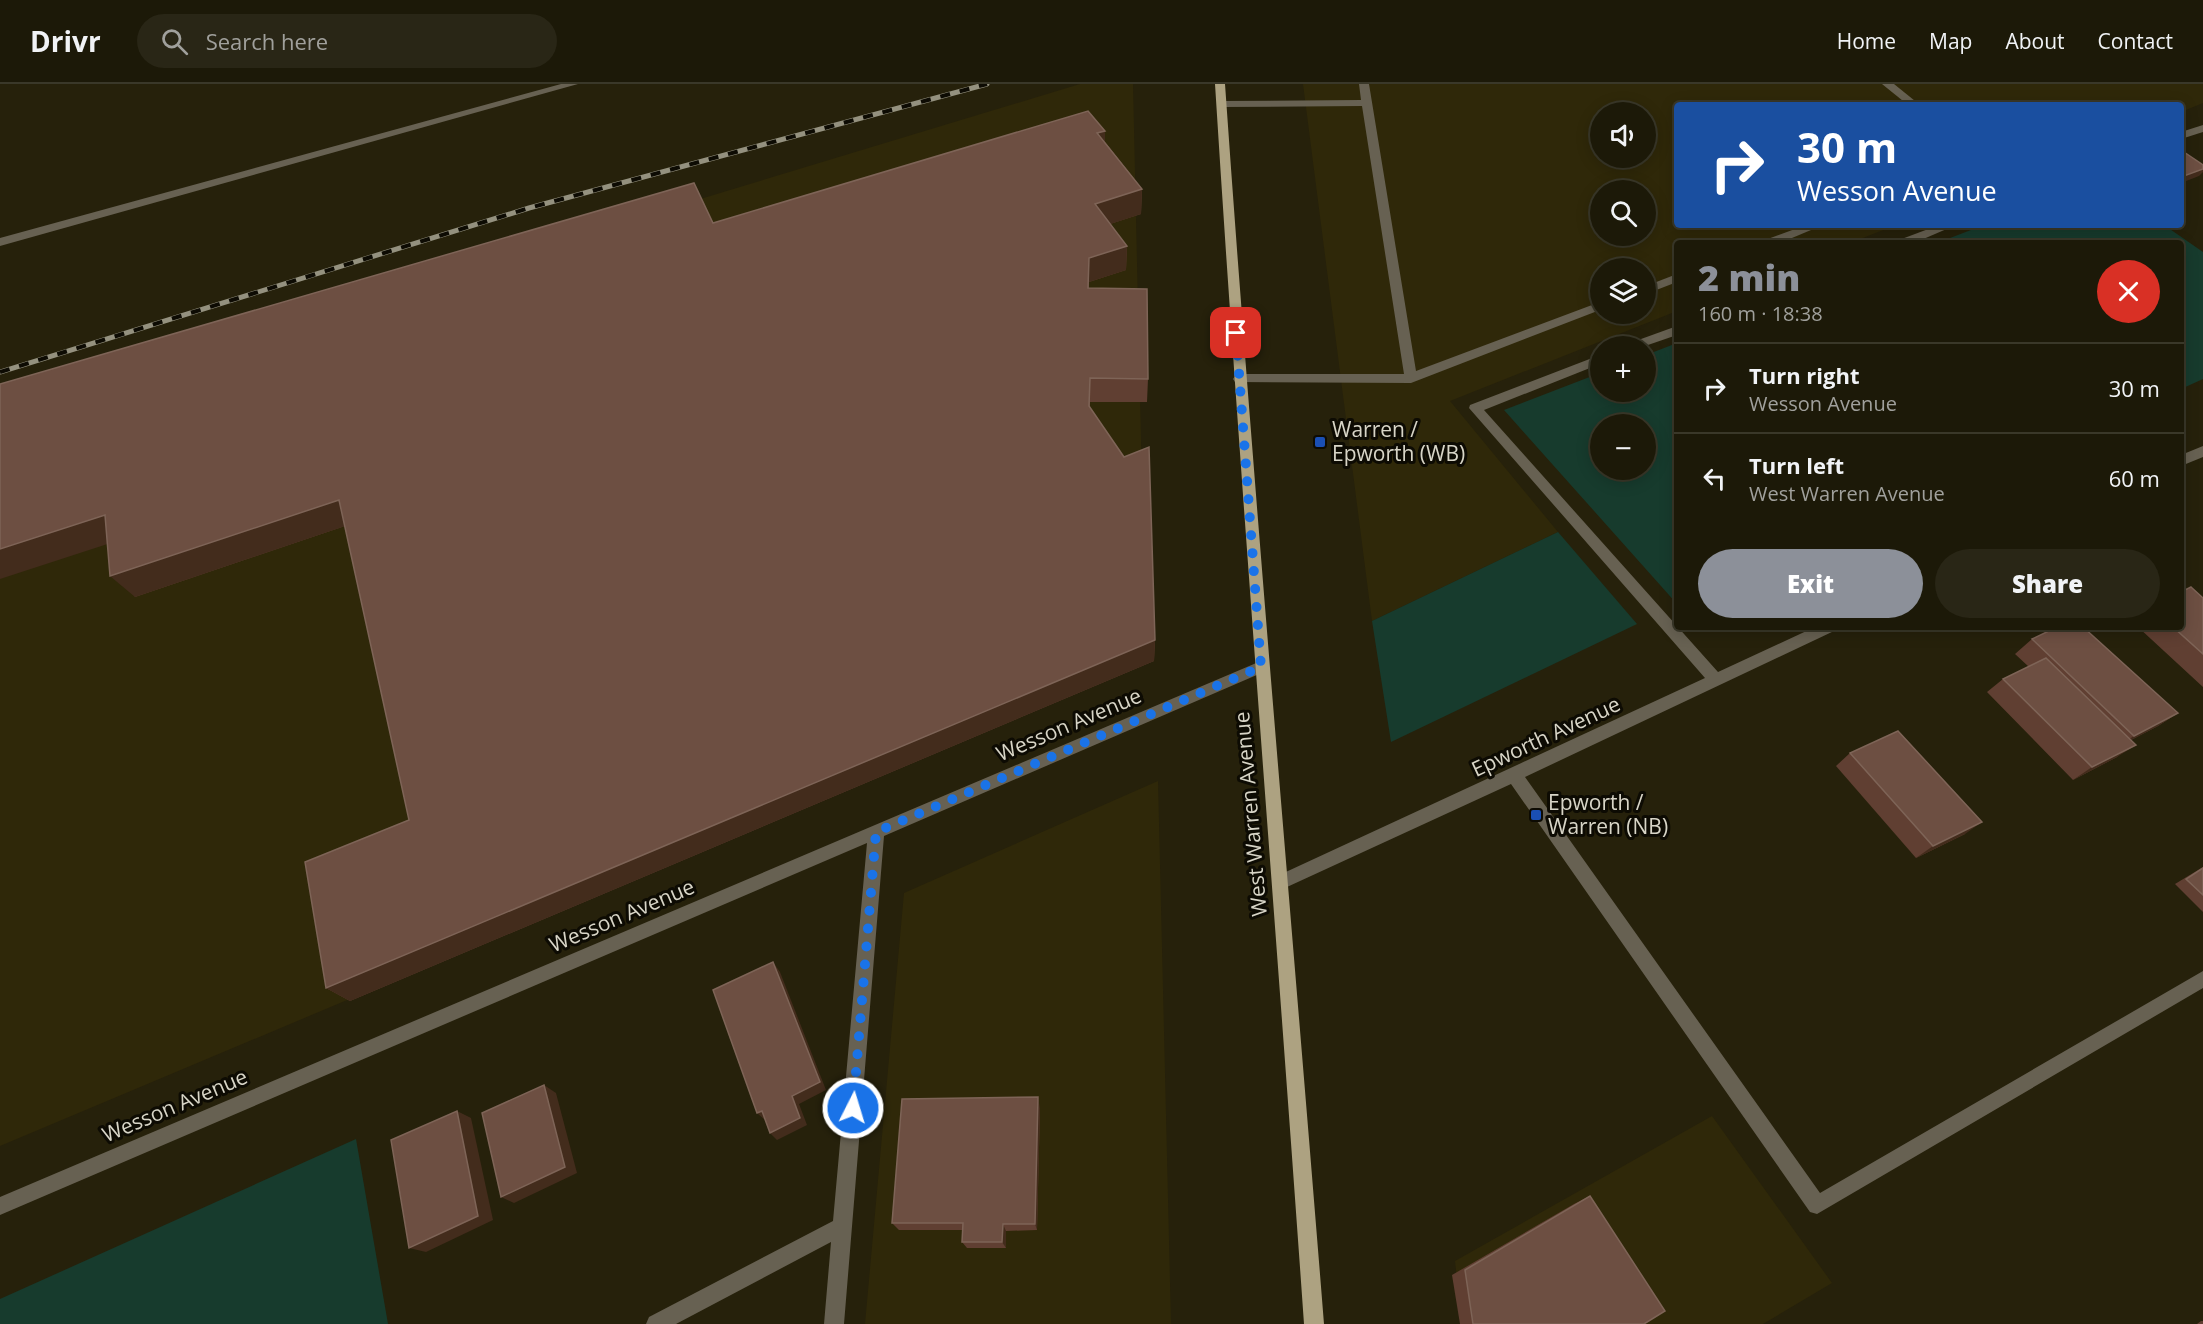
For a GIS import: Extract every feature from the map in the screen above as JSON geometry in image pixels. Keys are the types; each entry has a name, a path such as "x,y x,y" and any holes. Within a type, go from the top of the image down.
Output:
{"main road":[{"name":"West Warren Avenue","path":"1220,84 1239,379 1261,667 1281,882 1314,1324"}],"street":[{"path":"0,242 573,84"},
{"path":"1364,84 1411,378"},
{"path":"1887,84 1911,102"},
{"path":"1222,104 1367,103"},
{"path":"2184,135 2203,128"},
{"path":"1777,240 1809,228"},
{"path":"1911,240 1942,228"},
{"path":"1656,286 1674,279"},
{"path":"1239,379 1411,378 1590,310"},
{"path":"1656,338 1674,331"},
{"path":"1590,363 1474,408 1716,680"},
{"path":"2184,460 2203,451"},
{"name":"Epworth Avenue","path":"1281,882 1822,630"},
{"name":"Wesson Avenue","path":"0,1206 1261,667"},
{"path":"1514,775 1817,1205 2203,979"},
{"path":"834,1324 876,832"},
{"path":"656,1324 843,1226"}],"shaded area":[{"path":"1080,84 1133,84 1146,664 0,1146 0,411"},
{"path":"1303,84 2203,84 2203,103 2184,111 2184,102 1674,102 1674,228 1888,228 1858,240 1674,240 1674,312 1656,319 1656,258 1590,258 1590,324 1644,324 1614,336 1590,336 1590,345 1450,401 1558,532 1372,621"},
{"path":"1158,781 1171,1324 865,1324 904,893"},
{"path":"1712,1116 1832,1283 1763,1324 1462,1324 1455,1261"}],"green space":[{"path":"1976,228 2168,228 2203,252 2203,379 2184,388 2184,240 1945,240"},
{"path":"1674,344 1674,601 1504,410 1590,377 1590,402 1656,402 1656,351"},
{"path":"1558,532 1637,624 1391,742 1372,621"},
{"path":"356,1139 388,1324 0,1324 0,1299"}],"building":[{"path":"1088,111 1105,131 1097,133 1142,189 1095,204 1127,246 1089,258 1088,288 1147,289 1148,379 1090,378 1089,406 1124,457 1149,447 1155,640 326,988 305,862 409,820 339,500 110,576 105,515 0,549 0,384 694,183 713,223"},
{"path":"2184,152 2203,165 2203,169 2184,176"},
{"path":"2191,587 2203,598 2203,654 2176,630 2184,630 2184,590"},
{"path":"2051,630 2086,630 2178,713 2134,736 2032,639"},
{"path":"2046,658 2136,745 2092,767 2003,679"},
{"path":"1898,731 1982,822 1933,846 1850,753"},
{"path":"2203,868 2203,895 2186,879"},
{"path":"773,962 820,1082 792,1096 800,1118 770,1133 762,1111 757,1113 713,990"},
{"path":"544,1085 565,1167 501,1197 482,1113"},
{"path":"1038,1097 1035,1224 1003,1224 1002,1242 962,1242 963,1223 892,1223 902,1099"},
{"path":"457,1111 478,1216 409,1248 391,1140"},
{"path":"1590,1196 1665,1311 1644,1324 1473,1324 1465,1270"}],"railway":[{"path":"0,372 529,208 987,84"}],"place":[{"name":"Warren / Epworth (WB)","path":"1320,442"},
{"name":"Epworth / Warren (NB)","path":"1536,815"}],"route":[{"path":"853,1108 876,832 1261,667 1236,333"}]}
